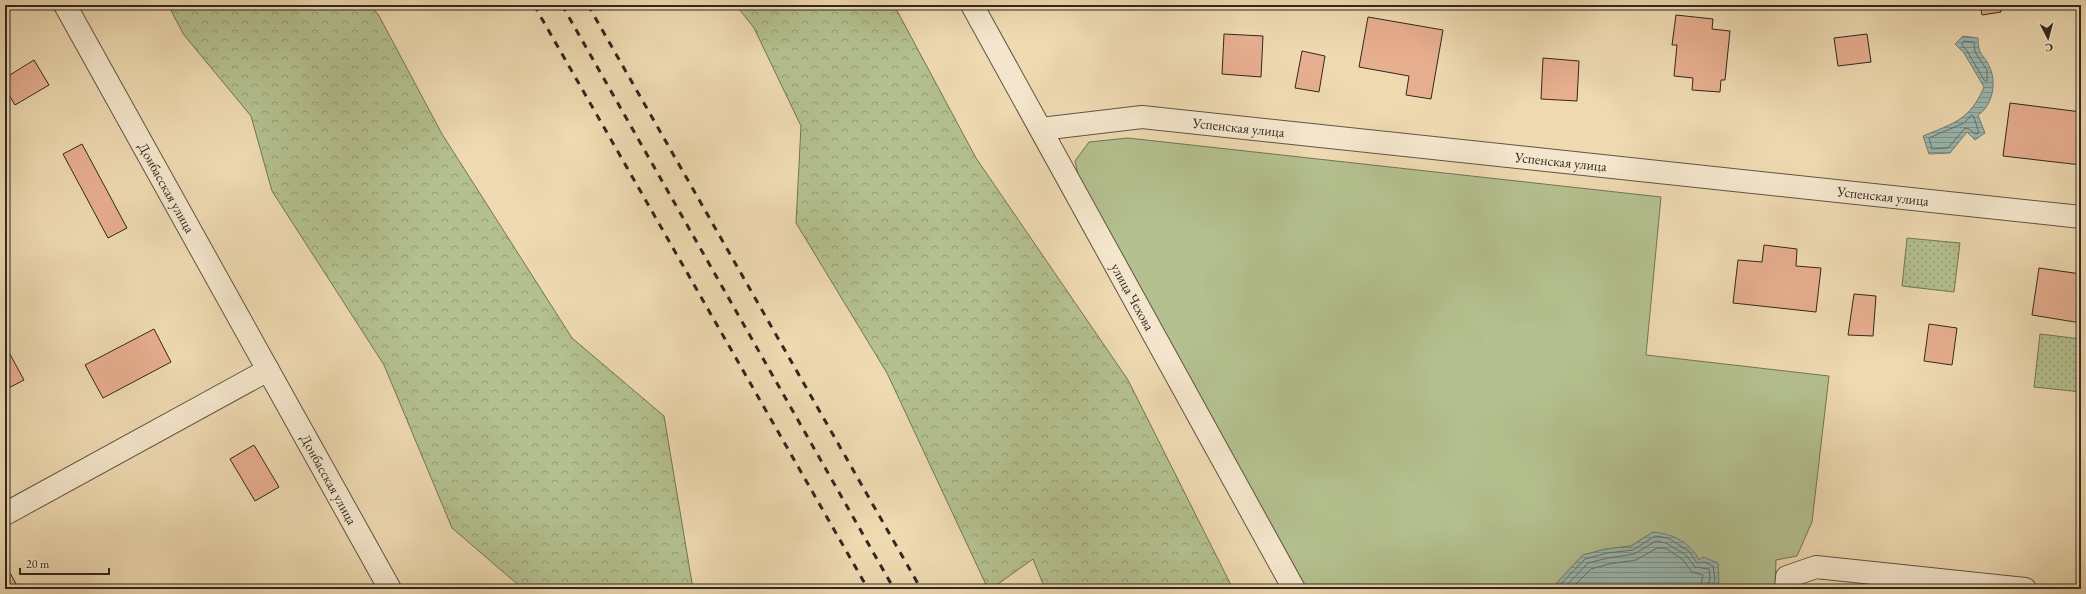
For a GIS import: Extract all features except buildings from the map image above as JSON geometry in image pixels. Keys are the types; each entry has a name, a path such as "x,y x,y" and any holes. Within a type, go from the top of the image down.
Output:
{"street":[{"name":"Донбасская улица","path":"65,5 390,589"},
{"name":"улица Чехова","path":"972,5 1294,589"},
{"name":"Успенская улица","path":"1041,129 1142,117 2081,217"},
{"path":"5,514 268,370"},
{"path":"1786,589 1786,577 1816,567 2025,589"}],"green space":[{"path":"168,5 370,5 378,14 442,134 572,338 664,416 693,589 523,589 452,528 384,365 272,191 251,116 184,35"},
{"path":"736,5 894,5 976,158 1128,380 1233,589 1045,589 1033,559 991,589 988,589 887,373 796,223 801,126 754,28"},
{"path":"1128,138 1661,197 1646,355 1829,376 1812,522 1797,556 1776,560 1775,589 1713,589 1719,582 1699,560 1653,532 1631,546 1606,549 1583,555 1551,589 1305,589 1080,183 1075,161 1089,142"},
{"path":"1907,238 1960,243 1954,292 1902,286"},
{"path":"2040,334 2081,339 2081,392 2034,387"}],"water":[{"path":"1963,36 1978,38 1980,52 1988,63 1992,74 1993,88 1990,100 1983,111 1978,115 1985,133 1975,140 1967,132 1950,153 1929,154 1923,136 1944,128 1967,114 1979,98 1984,87 1964,53 1955,44"},
{"path":"1653,532 1680,540 1691,548 1699,560 1703,557 1718,563 1719,582 1713,589 1551,589 1583,555 1606,549 1631,546"}],"railway":[{"path":"534,5 868,589"},
{"path":"562,5 894,589"},
{"path":"588,5 921,589"}]}
